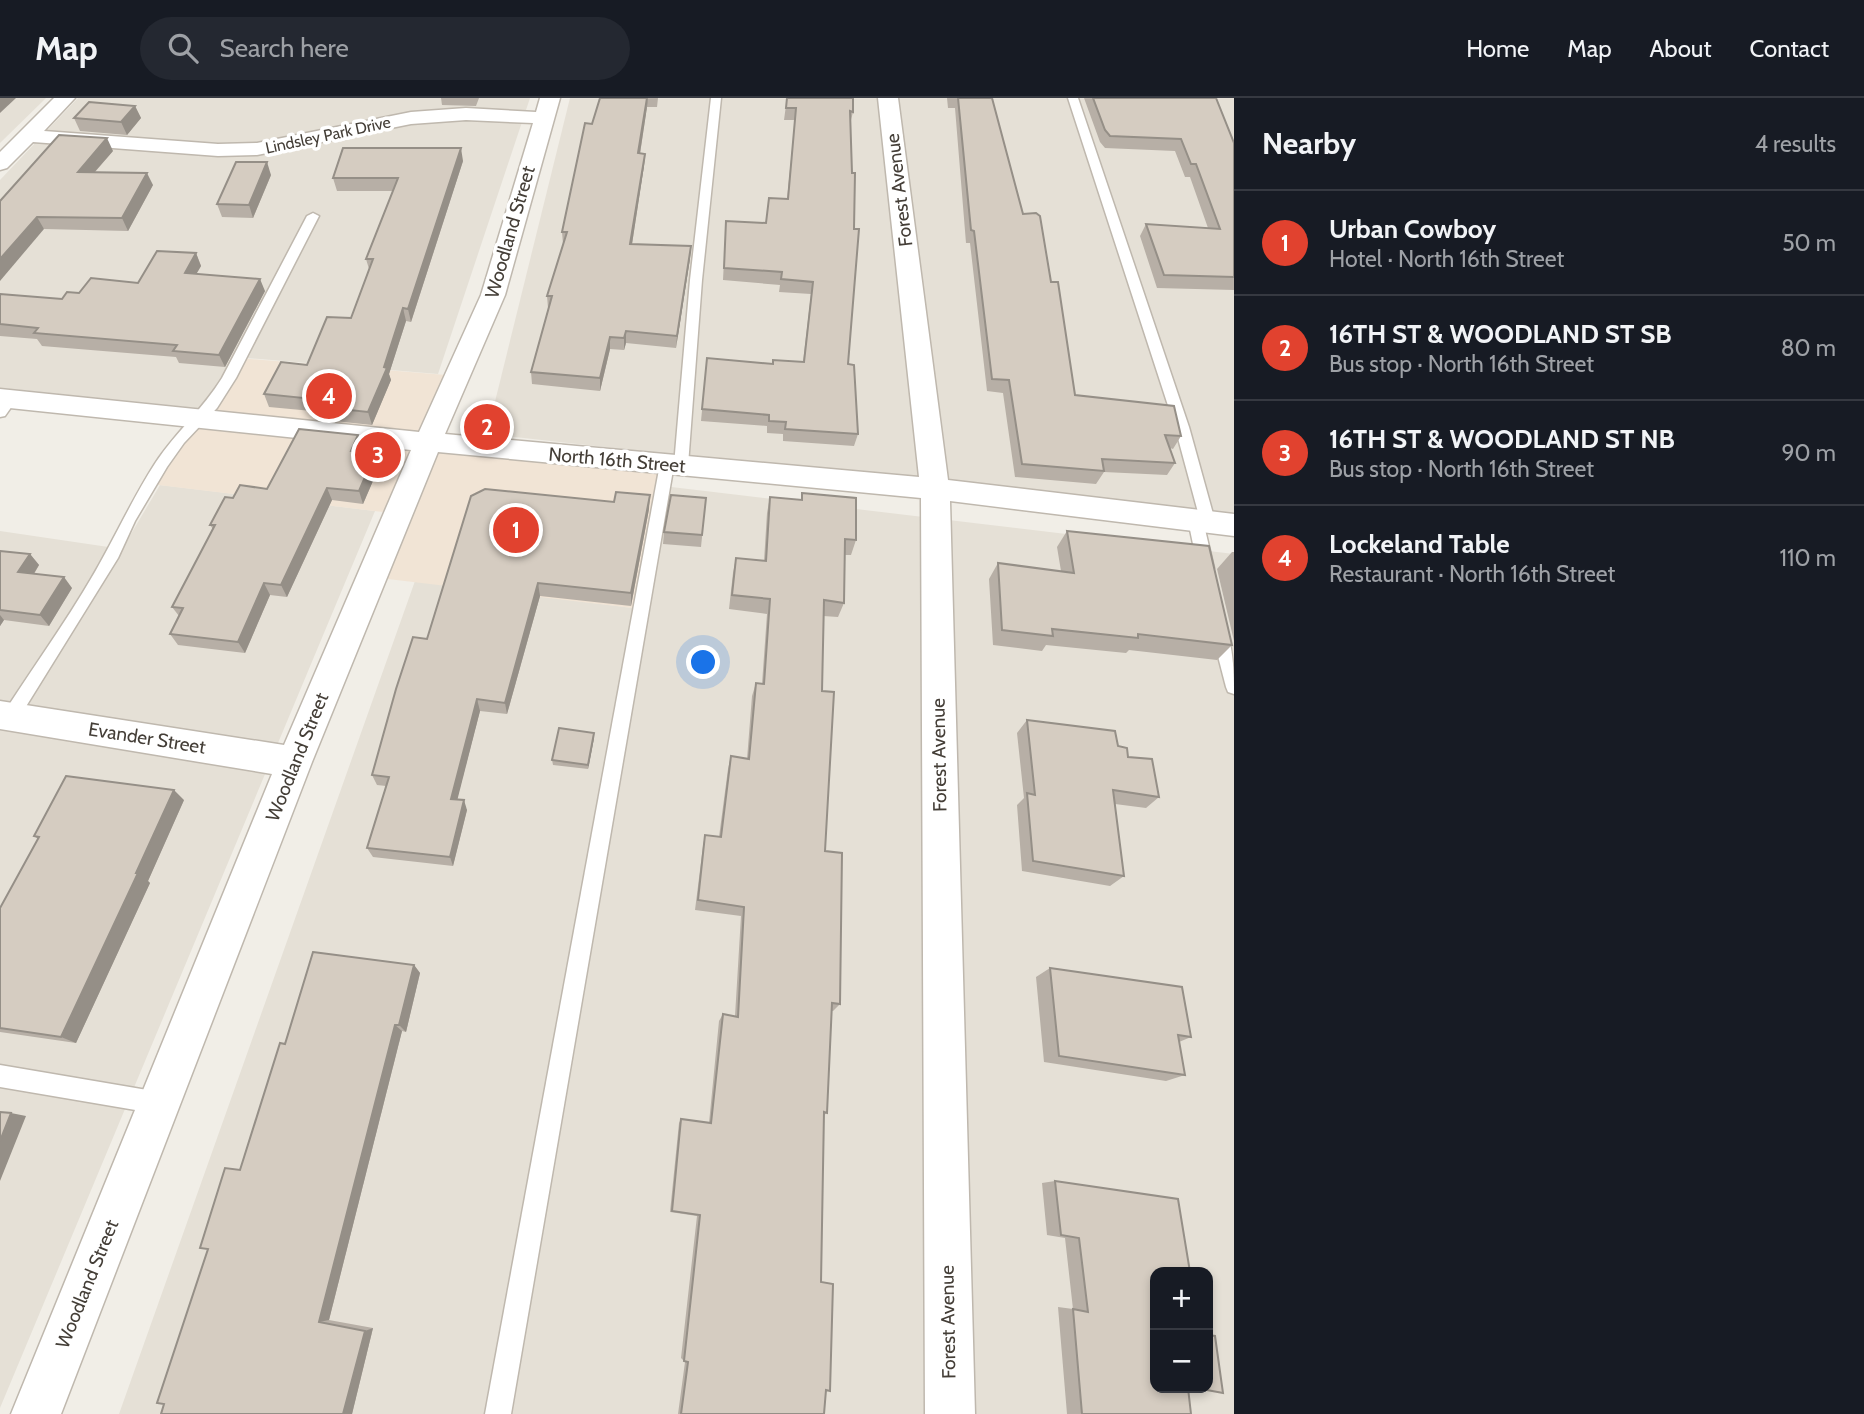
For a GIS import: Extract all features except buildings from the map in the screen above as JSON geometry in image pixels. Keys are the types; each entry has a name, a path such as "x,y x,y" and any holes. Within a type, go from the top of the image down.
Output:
{"street":[{"path":"0,164 65,98"},
{"name":"Forest Avenue","path":"888,98 934,489 950,1414"},
{"name":"Lindsley Park Drive","path":"28,136 218,150 257,149 411,118 547,108"},
{"name":"Woodland Street","path":"36,1414 294,762 428,442 493,295 547,108"},
{"name":"North 16th Street","path":"3,403 934,489 1212,522"},
{"name":"Evander Street","path":"5,715 294,762"}],"lane":[{"path":"498,1414 674,465 716,98"},
{"path":"1073,98 1212,522 1210,587"},
{"path":"5,715 107,565 128,520 162,464 212,405 229,379 313,216"},
{"path":"1216,614 1234,687"},
{"path":"0,1076 159,1102"}],"shaded area":[{"path":"0,98 46,98 0,143"},
{"path":"78,98 530,98 438,374 235,357 206,409 0,388 0,180"},
{"path":"570,98 1234,98 1234,517 487,434"},
{"path":"239,358 458,376 428,442 667,464 641,609 371,577 391,513 150,484"},
{"path":"160,485 375,511 0,1408 0,531 122,549"},
{"path":"663,486 1234,554 1234,1414 119,1414 415,581 641,609"}],"place":[{"name":"Lockeland Table","path":"329,396"},
{"name":"16TH ST & WOODLAND ST SB","path":"487,427"},
{"name":"16TH ST & WOODLAND ST NB","path":"378,455"},
{"name":"Urban Cowboy","path":"516,530"}]}
